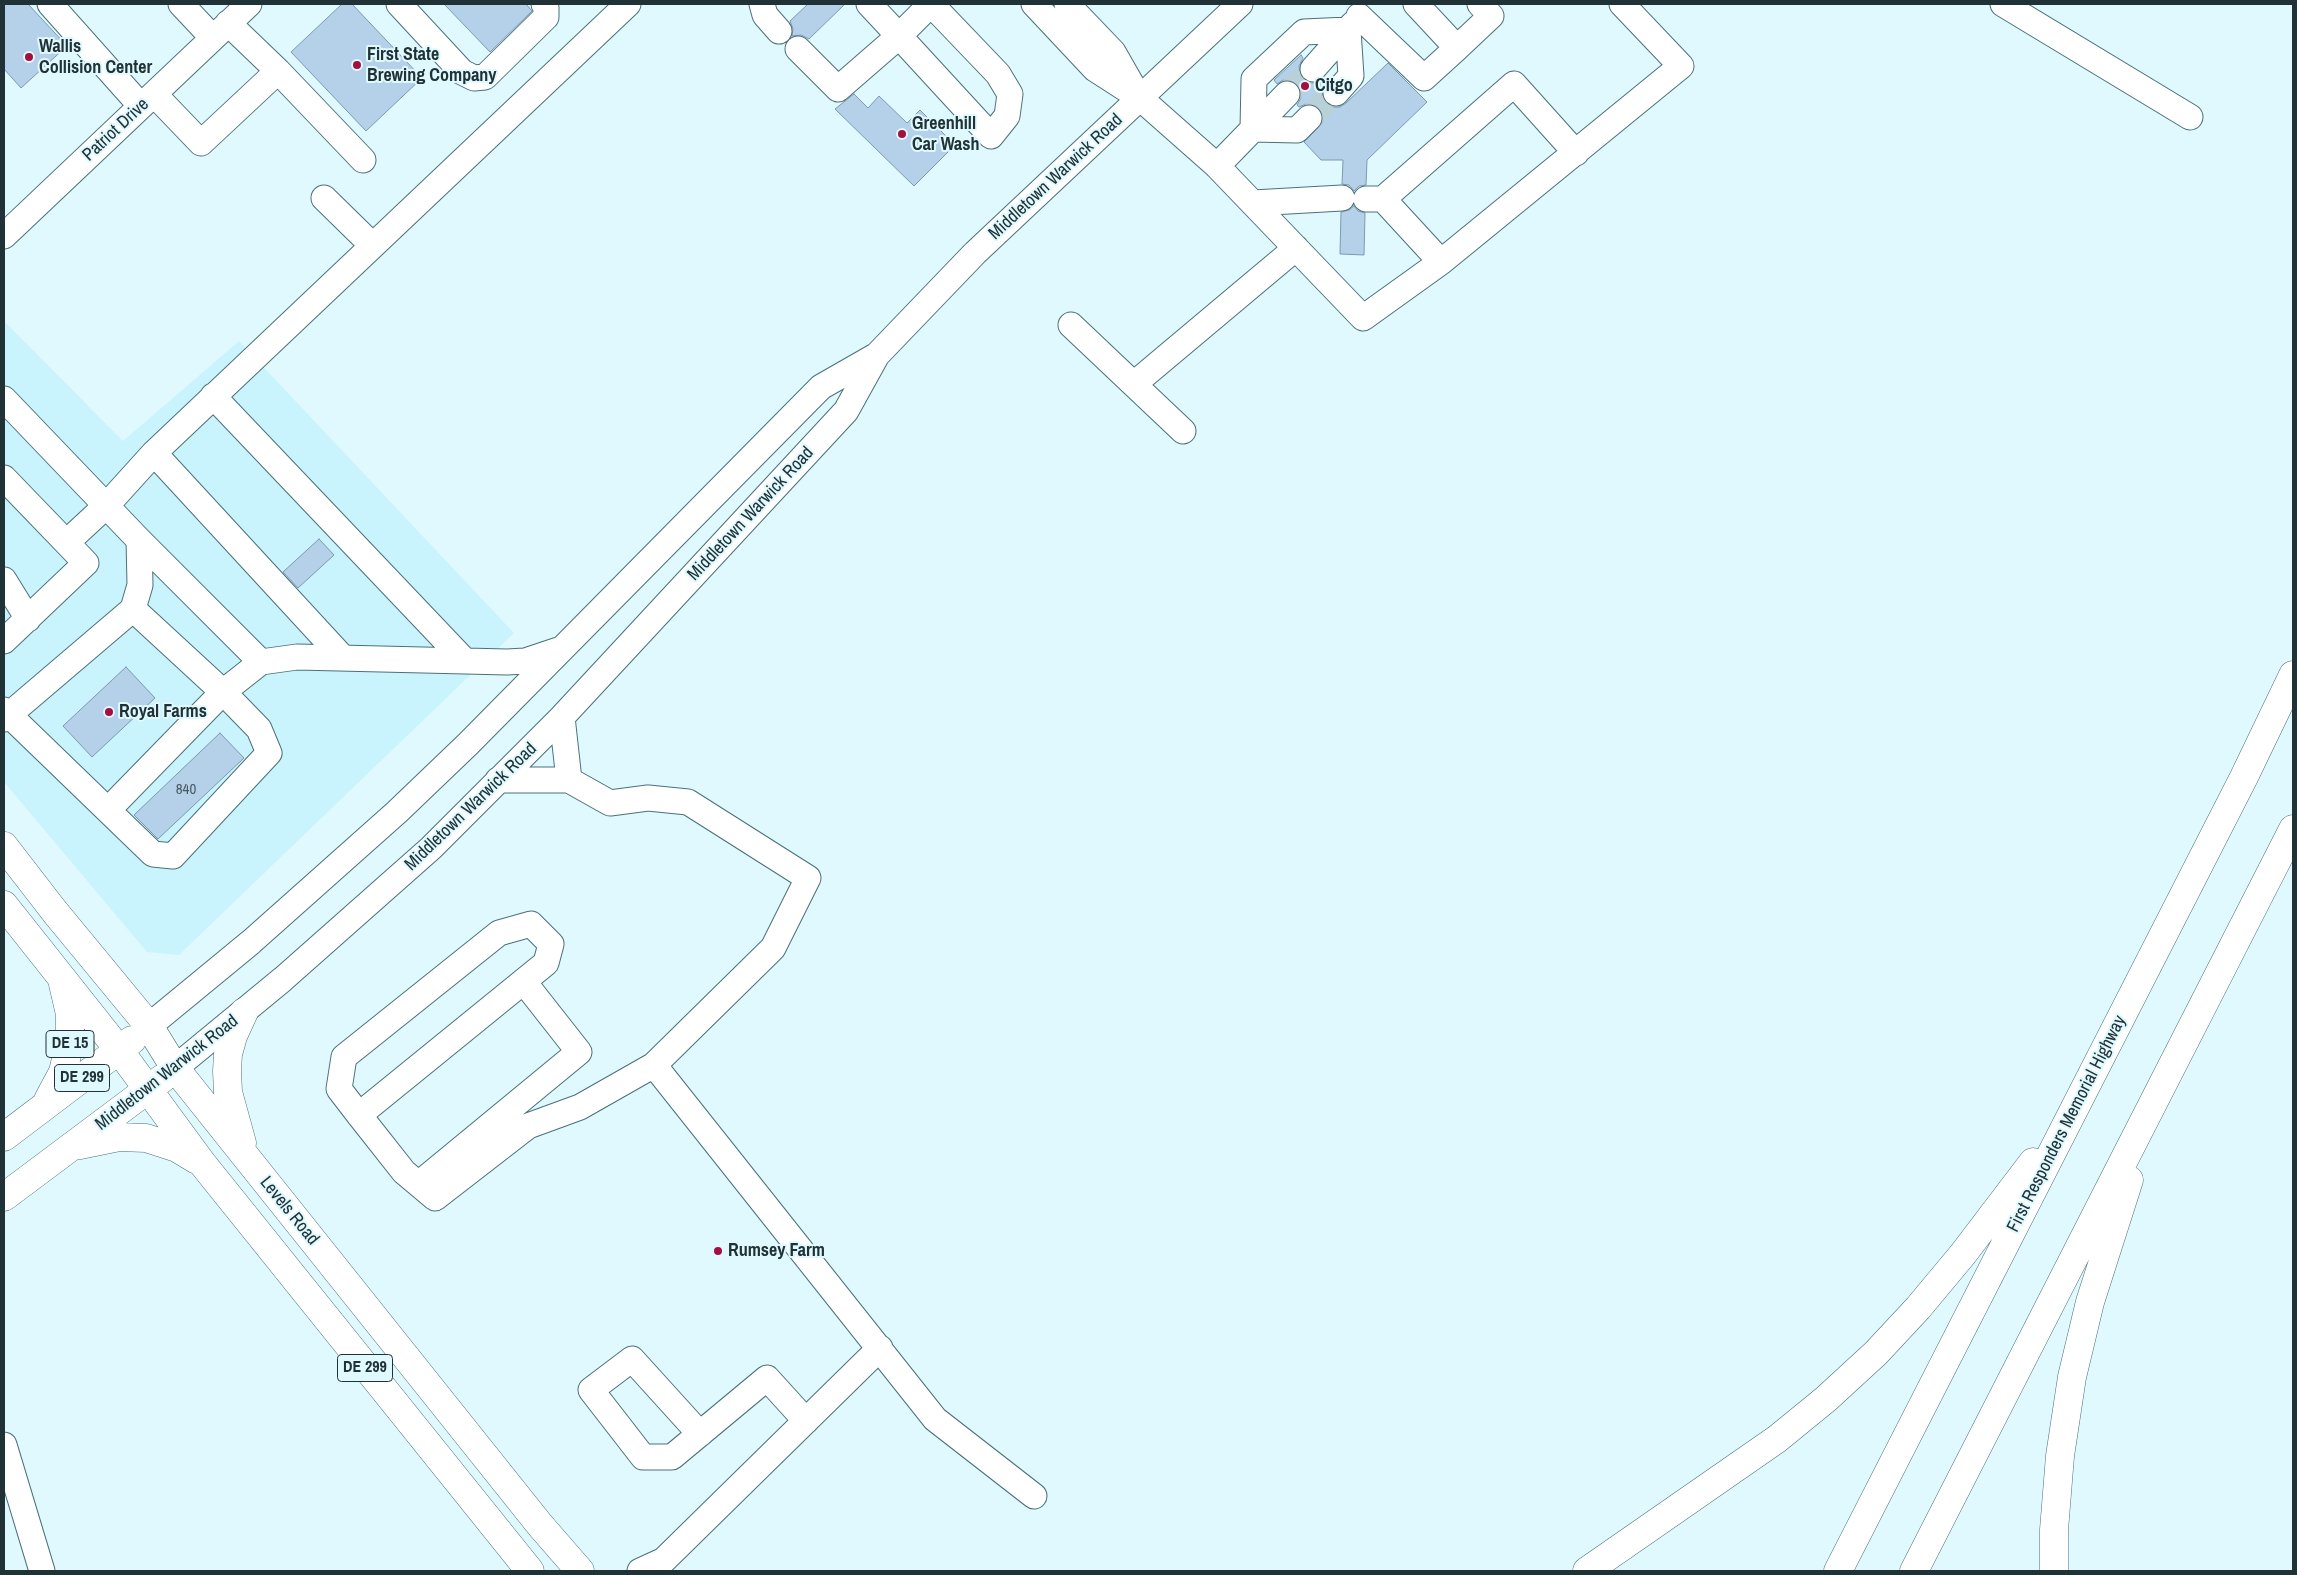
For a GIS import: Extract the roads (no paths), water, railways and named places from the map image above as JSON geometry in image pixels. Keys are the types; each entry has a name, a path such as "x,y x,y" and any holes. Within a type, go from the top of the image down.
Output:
{"main road":[{"name":"First Responders Memorial Highway","path":"1838,1571 2240,786 2293,675"},
{"path":"1914,1571 2293,829"},
{"name":"Levels Road","path":"4,846 54,912 149,1026 175,1068 540,1525 580,1571"},
{"name":"DE 15","path":"4,905 119,1050 148,1090"},
{"name":"DE 15","path":"45,1106 63,1072 70,1042 70,1014 61,978"},
{"path":"244,1012 233,1036 227,1071 228,1092 246,1156"},
{"name":"Middletown Warwick Road","path":"4,1137 149,1026"},
{"name":"Middletown Warwick Road","path":"4,1197 73,1147 175,1068"},
{"name":"DE 299","path":"148,1090 202,1163 530,1571"},
{"path":"2054,1571 2054,1530 2060,1456 2072,1377 2090,1302 2155,1099"},
{"path":"1587,1571 1777,1440 1826,1399 1876,1353 1918,1308 1963,1254 2075,1108"},
{"name":"DE 299","path":"73,1147 119,1138 146,1138 177,1148 202,1163"}],"street":[{"path":"50,4 148,100 201,143 278,70"},
{"path":"181,4 278,70 363,160"},
{"name":"Patriot Drive","path":"4,236 249,4"},
{"path":"399,4 462,72 474,78 485,77 546,17 546,7 544,4"},
{"path":"67,542 107,505 154,453 213,396 628,4"},
{"path":"762,4 765,15 779,31"},
{"path":"798,49 838,89 899,36 931,4 998,74 1010,94 1007,116 991,136 899,36 869,4"},
{"path":"1034,4 1095,69 1140,98 1217,166 1363,318 1441,262 1681,66 1622,4"},
{"path":"1067,4 1113,52 1140,98"},
{"name":"Middletown Warwick Road","path":"175,1068 244,1012 423,855 562,717 846,411 877,355 975,253 1240,4"},
{"path":"1416,4 1457,48"},
{"path":"1360,17 1424,78 1492,16 1480,4"},
{"path":"2003,4 2190,117"},
{"path":"1313,69 1360,17"},
{"path":"1336,93 1351,76 1360,17"},
{"path":"1253,128 1254,79 1304,32 1360,17"},
{"path":"1253,202 1364,199 1514,84 1576,153"},
{"path":"1217,166 1286,94"},
{"path":"1253,128 1297,130 1310,118"},
{"path":"324,198 372,245"},
{"path":"1364,199 1441,262"},
{"path":"1134,384 1296,248"},
{"path":"1071,325 1183,432"},
{"name":"Middletown Warwick Road","path":"149,1026 251,942 397,812 562,649 821,387 877,355"},
{"path":"213,396 465,661"},
{"path":"4,399 139,540 261,662"},
{"path":"154,453 343,658"},
{"path":"4,478 86,563 4,641"},
{"path":"133,609 223,692 259,729 269,753 172,856 153,854 108,810 5,718 133,609 140,585 139,540"},
{"path":"4,580 28,620"},
{"path":"108,810 223,692 261,662 297,657 525,661 562,649"},
{"path":"562,717 569,780"},
{"path":"359,1115 546,964 551,944 531,924 499,933 344,1057 339,1089 359,1115 404,1172 420,1183 435,1198 528,1126 580,1107 654,1065 773,948 808,878 688,802 648,798 610,803 569,780 498,780"},
{"path":"420,1183 579,1052 524,982"},
{"path":"654,1065 935,1419 1034,1496"},
{"path":"640,1571 663,1566 880,1348"},
{"path":"700,1434 768,1378 806,1421"},
{"path":"4,1445 42,1571"}],"tunnel":[{"path":"1287,94 1313,69"},
{"path":"1309,118 1336,93"}],"place":[{"name":"Wallis Collision Center","path":"29,57"},
{"name":"First State Brewing Company","path":"357,65"},
{"name":"Citgo","path":"1305,86"},
{"name":"Greenhill Car Wash","path":"902,134"},
{"name":"Royal Farms","path":"109,712"},
{"name":"Rumsey Farm","path":"718,1251"}]}
